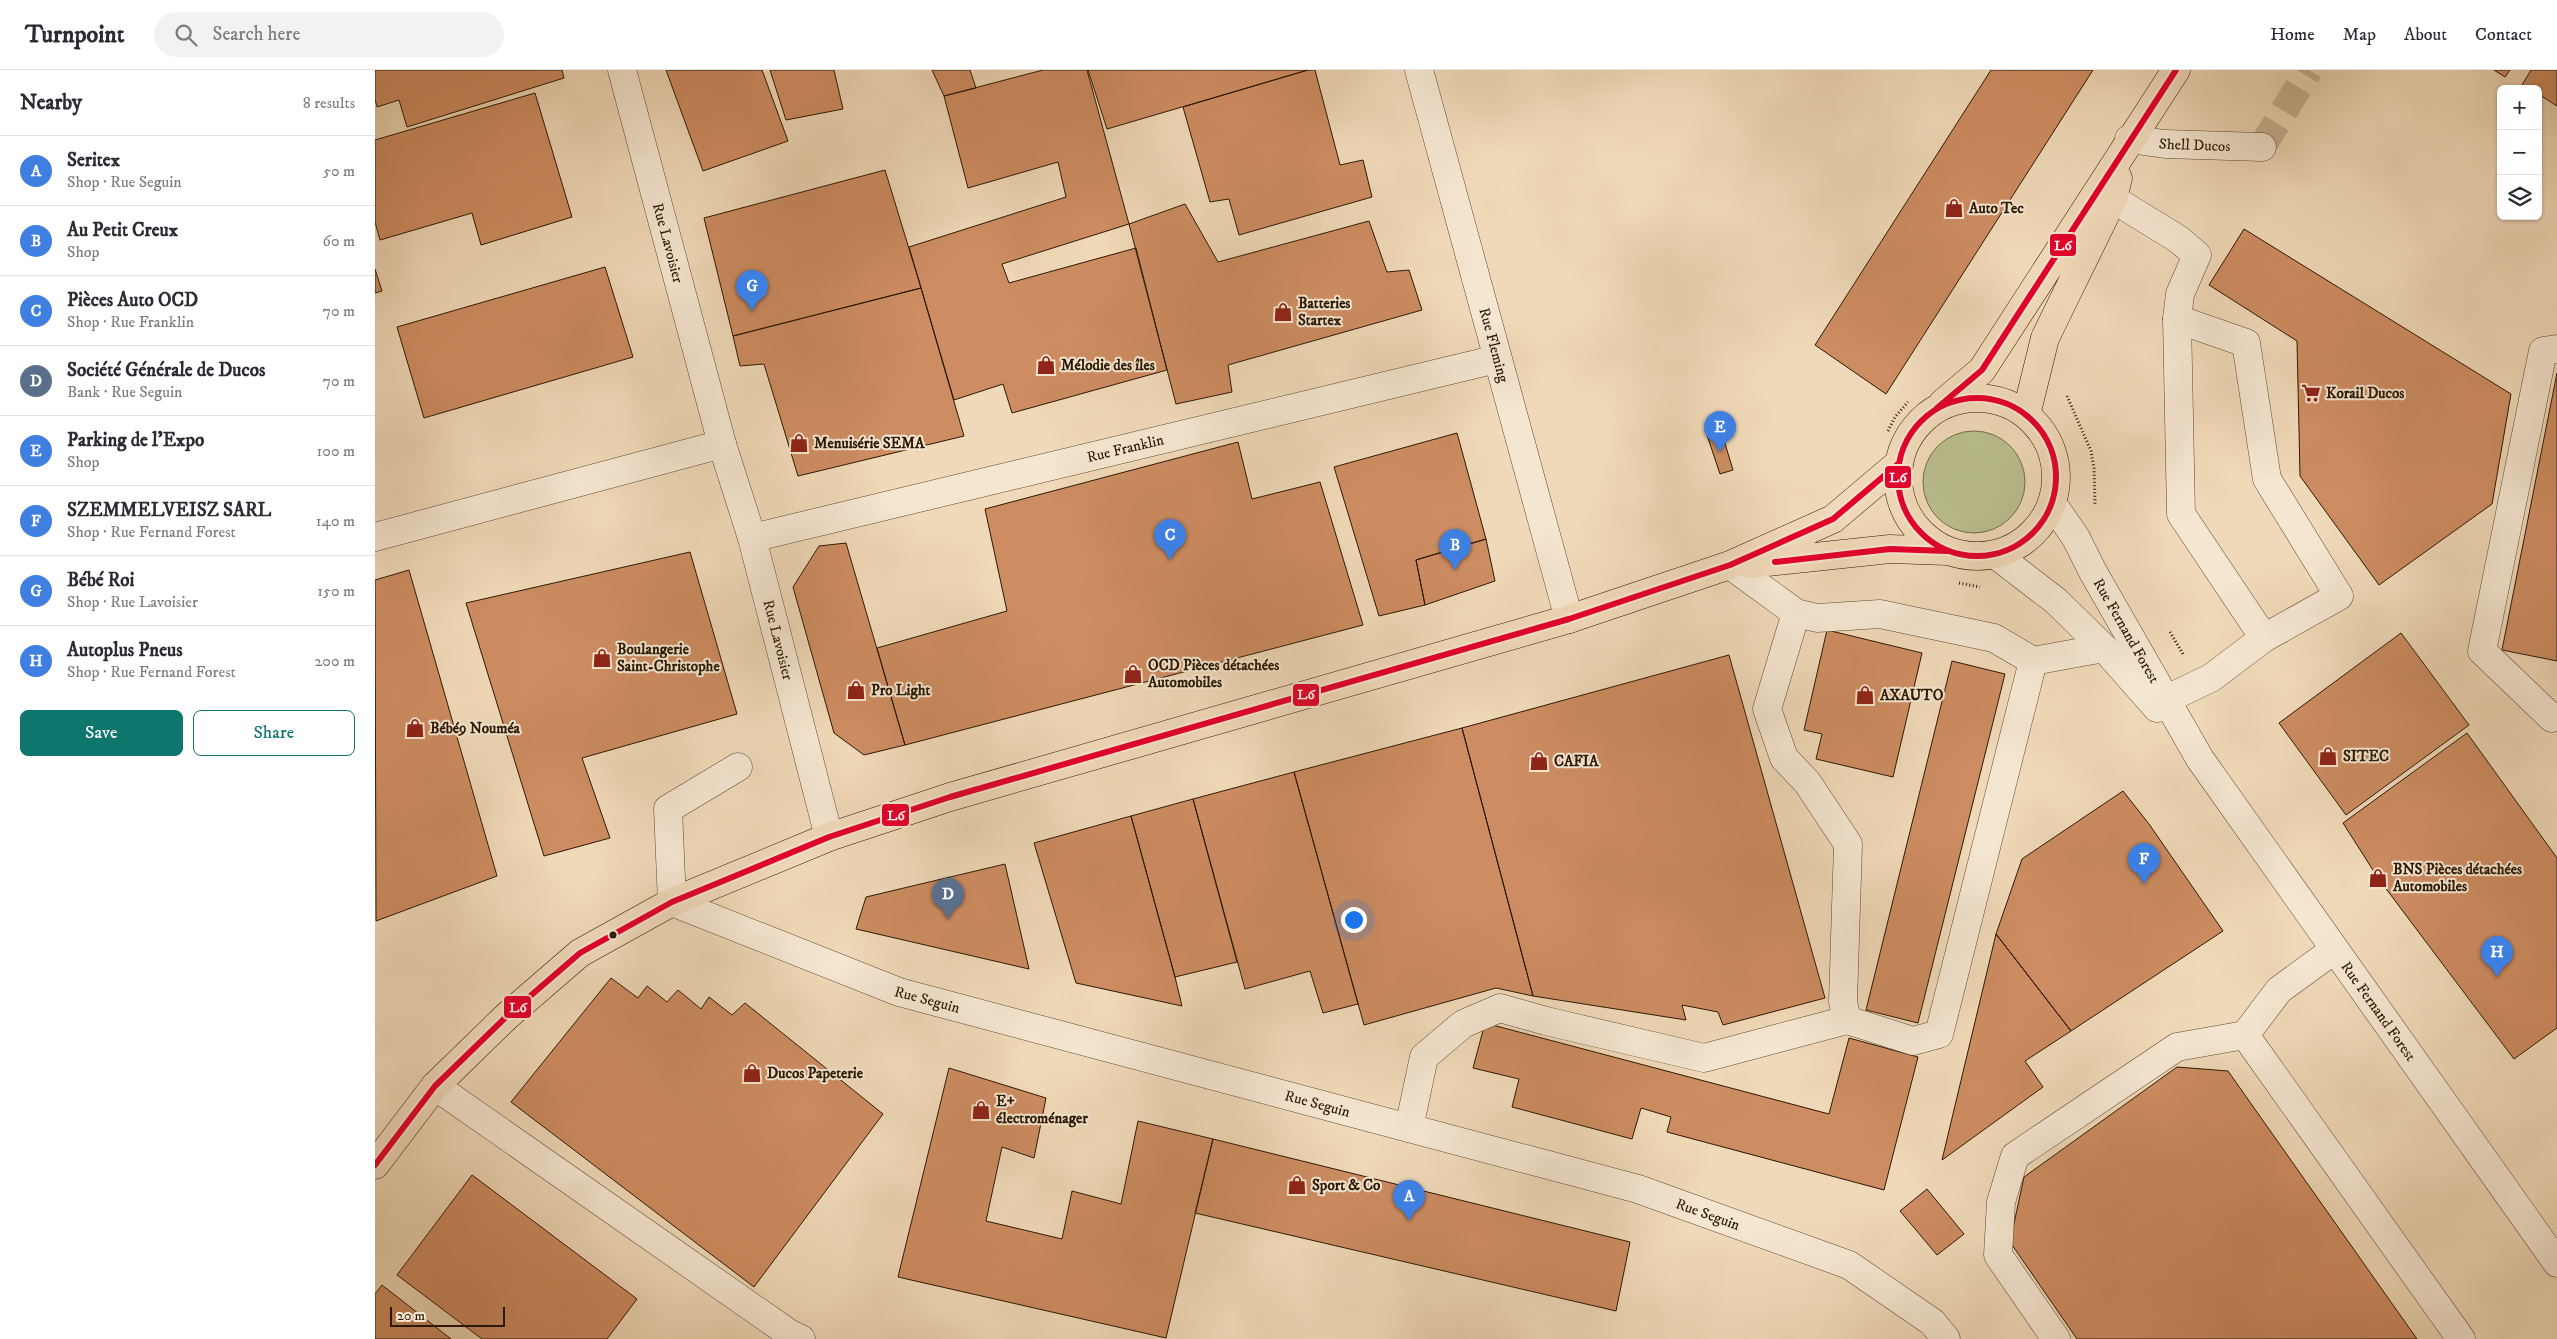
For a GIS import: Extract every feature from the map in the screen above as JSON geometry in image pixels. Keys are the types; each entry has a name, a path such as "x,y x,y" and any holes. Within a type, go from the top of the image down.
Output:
{"main road":[{"path":"1947,551 1919,532 1903,508 1898,490 1898,464 1909,434 1922,419 1982,370 2129,139 2176,70"},
{"path":"2026,415 2045,338 2113,199 2129,139"},
{"path":"1730,565 1787,561 1890,549 1947,551 1967,556 1996,554 2027,539 2045,518 2052,503 2057,478 2051,449 2044,435 2026,415 1997,400 1972,398 1937,408"},
{"path":"375,1165 435,1086 507,1016 581,952 672,902 829,837 950,797 1569,619 1730,565 1833,519 1898,464"}],"street":[{"name":"Rue Lavoisier","path":"622,70 722,444 752,538 829,837"},
{"name":"Rue Fleming","path":"1419,70 1569,619"},
{"name":"Shell Ducos","path":"2129,139 2165,144 2262,147"},
{"path":"2113,199 2178,239 2197,255 2180,294 2177,319 2181,514 2264,638"},
{"path":"2165,700 2211,678 2264,638 2339,596 2267,479 2246,343 2177,319"},
{"path":"2552,718 2482,650 2543,351 2557,349"},
{"name":"Rue Franklin","path":"752,538 1497,359"},
{"path":"375,537 722,444"},
{"name":"Rue Fernand Forest","path":"2052,503 2076,538 2165,700 2200,759 2557,1263"},
{"name":"Rue Fernand Forest","path":"1996,554 2056,601 2104,648 2200,759"},
{"path":"1730,565 1796,613 1817,618 1880,614 1993,638 2033,661 2104,648"},
{"path":"1796,613 1767,709 1784,758 1807,782 1848,844 1843,1002 1847,1020"},
{"path":"1409,1128 1423,1057 1463,1024 1500,1008 1546,1022 1704,1058 1847,1020 1913,1041 1939,1034 2033,661"},
{"path":"672,902 668,809 738,767"},
{"name":"Rue Seguin","path":"672,902 798,954 899,992 1638,1189 1849,1265 1931,1322 1946,1339"},
{"path":"2056,1339 1997,1255 2001,1202 2015,1156 2177,1047 2245,1035 2279,990 2334,950"},
{"path":"2245,1035 2461,1339"},
{"path":"435,1086 790,1334 801,1339"}],"path":[{"path":"2067,393 2091,451 2094,468 2095,507"},
{"path":"2165,625 2201,683"}],"green space":[{"path":"1974,431 1994,434 2003,439 2017,453 2022,462 2025,482 2022,502 2017,511 2003,525 1994,530 1974,533 1954,530 1945,525 1931,511 1926,502 1923,482 1926,462 1931,453 1945,439 1954,434"}],"building":[{"path":"375,70 562,70 564,78 407,127 399,100 377,107 375,99"},
{"path":"666,70 762,70 788,141 703,171"},
{"path":"770,70 834,70 843,109 786,120"},
{"path":"932,70 970,70 976,88 944,96"},
{"path":"1043,70 1087,70 1129,224 1002,264 1009,283 1136,248 1167,370 1012,413 1003,384 954,400 909,247 1066,197 1058,162 968,188 944,96"},
{"path":"1088,70 1308,70 1107,129"},
{"path":"1308,70 1315,70 1340,165 1363,160 1372,197 1239,235 1229,199 1210,202 1183,107"},
{"name":"Auto Tec","path":"1991,70 2093,70 1886,394 1815,345"},
{"path":"2494,70 2510,70 2505,77"},
{"path":"2531,70 2557,70 2557,106 2542,97 2542,85 2522,85"},
{"path":"535,93 572,217 481,245 472,213 380,240 375,222 375,140"},
{"path":"885,170 921,288 733,336 704,218"},
{"path":"1185,204 1218,262 1369,221 1387,272 1409,270 1422,310 1228,365 1232,392 1176,404 1129,224"},
{"path":"2244,229 2511,394 2492,504 2379,585 2300,476 2297,341 2209,285"},
{"path":"605,267 633,357 424,418 397,327"},
{"path":"375,269 382,291 375,293"},
{"path":"921,288 964,436 798,476 764,364 740,366 733,336"},
{"path":"2557,373 2557,661 2502,650"},
{"path":"1721,430 1733,470 1720,474 1707,435"},
{"path":"1457,433 1486,539 1416,560 1425,605 1379,616 1334,467"},
{"path":"1238,442 1252,499 1320,482 1363,625 905,745 877,648 1007,611 985,509"},
{"path":"1486,539 1495,581 1425,605 1416,560"},
{"name":"Pro Light","path":"846,543 905,745 864,755 834,733 793,587 819,546"},
{"name":"Boulangerie Saint-Christophe","path":"690,552 737,714 582,758 610,838 544,856 466,603"},
{"name":"Bébé9 Nouméa","path":"409,570 497,876 376,921 375,580"},
{"path":"1827,630 1922,653 1893,777 1816,759 1822,734 1804,730"},
{"path":"2401,633 2469,725 2346,815 2279,723"},
{"path":"1729,655 1825,998 1723,1025 1718,1012 1682,1005 1686,1020 1533,996 1462,728"},
{"path":"1952,661 2005,674 1918,1023 1866,1010"},
{"path":"1462,728 1533,996 1496,988 1364,1025 1294,772"},
{"path":"2467,733 2557,858 2557,1028 2514,1059 2378,878 2343,823"},
{"path":"1294,772 1358,1004 1323,1013 1310,971 1245,989 1193,799"},
{"path":"2123,791 2149,824 2223,931 2071,1031 1996,934 2022,859"},
{"path":"1193,799 1237,962 1175,977 1131,816"},
{"path":"1131,816 1182,1006 1076,983 1034,843"},
{"path":"1005,864 1029,969 856,929 866,897"},
{"path":"1996,934 2071,1031 2025,1061 2043,1087 1942,1160"},
{"path":"611,978 638,998 647,986 667,1002 678,990 701,1009 709,997 732,1015 745,1003 883,1114 754,1287 511,1102"},
{"path":"1485,1023 1829,1114 1849,1038 1918,1057 1884,1190 1667,1132 1671,1117 1641,1108 1632,1139 1512,1107 1519,1079 1473,1068"},
{"path":"2177,1067 2228,1071 2417,1339 2077,1339 2010,1242 2024,1177"},
{"path":"949,1068 1046,1098 1034,1158 1002,1147 986,1221 1062,1239 1072,1191 1121,1204 1138,1121 1213,1139 1166,1338 898,1277"},
{"path":"1213,1139 1630,1242 1616,1311 1195,1213"},
{"path":"472,1175 637,1299 607,1339 482,1339 397,1275"},
{"path":"1927,1189 1964,1234 1937,1255 1900,1211"},
{"path":"382,1285 451,1339 375,1339 375,1294"}],"tunnel":[{"path":"2262,147 2309,70"}],"transit line":[{"name":"L6","path":"1937,408 1982,370 2176,70"},
{"name":"L6","path":"1969,398 1985,398 2000,401 2014,407 2033,421 2043,433 2053,454 2056,477 2053,500 2043,521 2033,533 2021,543 2000,553 1985,556 1969,556 1954,553 1933,543 1911,521 1901,500 1898,485 1898,469 1901,454 1911,433 1933,411 1954,401 1969,398"},
{"name":"L6","path":"375,1165 435,1086 507,1016 580,953 672,902 829,837 950,797 1569,619 1730,565 1833,519 1898,464"},
{"name":"L6","path":"1775,562 1890,549 1947,551"}],"place":[{"name":"Auto Tec","path":"1954,208"},
{"name":"Bébé Roi","path":"752,311"},
{"name":"Batteries Startex","path":"1283,312"},
{"name":"Mélodie des îles","path":"1046,365"},
{"name":"Korail Ducos","path":"2311,393"},
{"name":"Menuisérie SEMA","path":"799,443"},
{"name":"Parking de l'Expo","path":"1720,452"},
{"name":"Pièces Auto OCD","path":"1170,560"},
{"name":"Au Petit Creux","path":"1455,570"},
{"name":"Boulangerie Saint-Christophe","path":"602,658"},
{"name":"OCD Pièces détachées Automobiles","path":"1133,674"},
{"name":"Pro Light","path":"856,690"},
{"name":"AXAUTO","path":"1865,695"},
{"name":"Bébé9 Nouméa","path":"415,728"},
{"name":"SITEC","path":"2328,756"},
{"name":"CAFIA","path":"1539,761"},
{"name":"BNS Pièces détachées Automobiles","path":"2378,878"},
{"name":"SZEMMELVEISZ SARL","path":"2144,884"},
{"name":"Société Générale de Ducos","path":"948,919"},
{"name":"Autoplus Pneus","path":"2497,977"},
{"name":"Ducos Papeterie","path":"752,1073"},
{"name":"E+ électroménager","path":"981,1110"},
{"name":"Sport & Co","path":"1297,1185"},
{"name":"Seritex","path":"1409,1221"}]}
